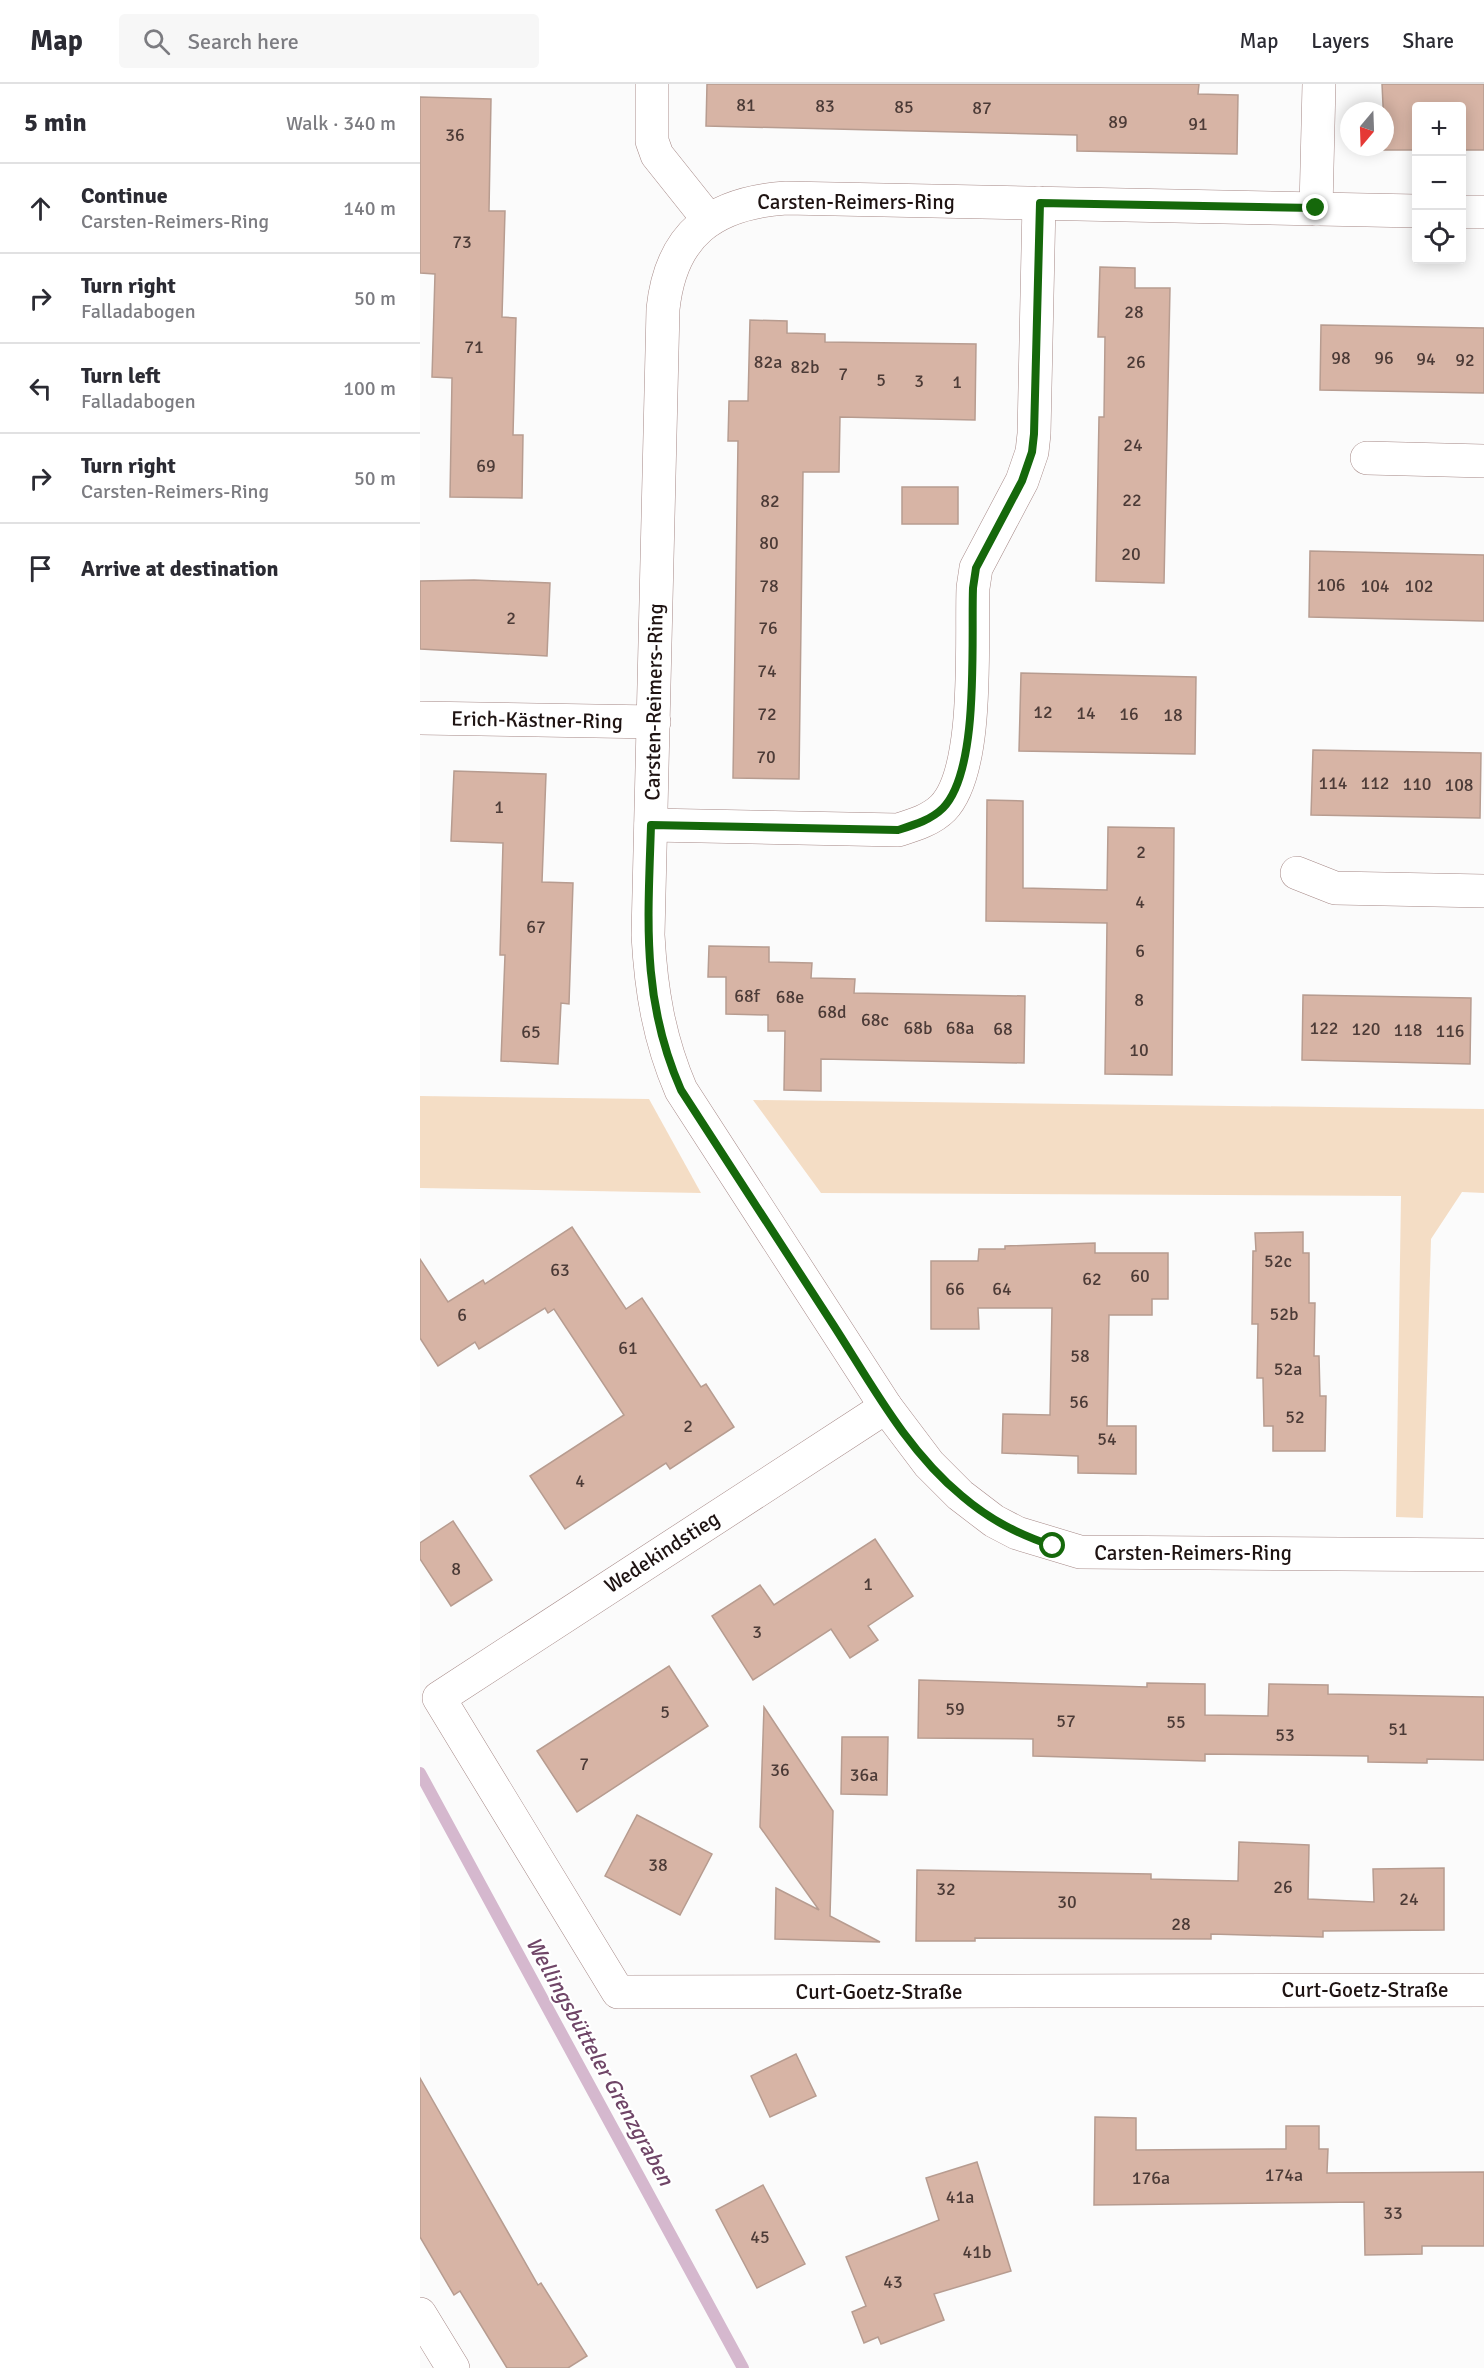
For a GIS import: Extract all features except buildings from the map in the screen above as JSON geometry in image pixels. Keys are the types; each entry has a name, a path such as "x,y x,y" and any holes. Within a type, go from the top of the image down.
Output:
{"street":[{"path":"652,84 652,141 657,155 708,219"},
{"path":"1316,208 1319,84"},
{"name":"Carsten-Reimers-Ring","path":"1412,211 786,198 744,203 708,219 692,234 679,255 664,296 648,935 650,976 661,1038 681,1090 886,1407 929,1464 960,1495 993,1521 1017,1533 1053,1546 1080,1552 1484,1555"},
{"path":"651,825 898,830 932,817 953,794 964,771 969,734 973,588 976,568 1022,481 1034,434 1040,203"},
{"path":"1466,212 1484,212"},
{"path":"1367,458 1484,461"},
{"name":"Erich-Kästner-Ring","path":"420,718 654,722"},
{"path":"1297,873 1335,888 1484,891"},
{"name":"Wedekindstieg","path":"438,1698 886,1407"},
{"name":"Curt-Goetz-Straße","path":"438,1698 618,1992 1484,1990"},
{"path":"420,2314 453,2368"}],"shaded area":[{"path":"420,1096 649,1099 701,1193 420,1188"},
{"path":"753,1100 1484,1109 1484,1193 1462,1192 1431,1239 1423,1518 1396,1517 1401,1196 821,1193"}],"waterway":[{"name":"Wellingsbütteler Grenzgraben","path":"420,1773 743,2368"}],"route":[{"path":"1053,1546 1017,1533 993,1521 960,1495 929,1464 886,1407 681,1090 661,1038 650,976 648,935 651,825 898,830 932,817 944,807 953,794 964,771 969,734 973,588 976,568 1022,481 1032,452 1040,203 1316,208"}]}
